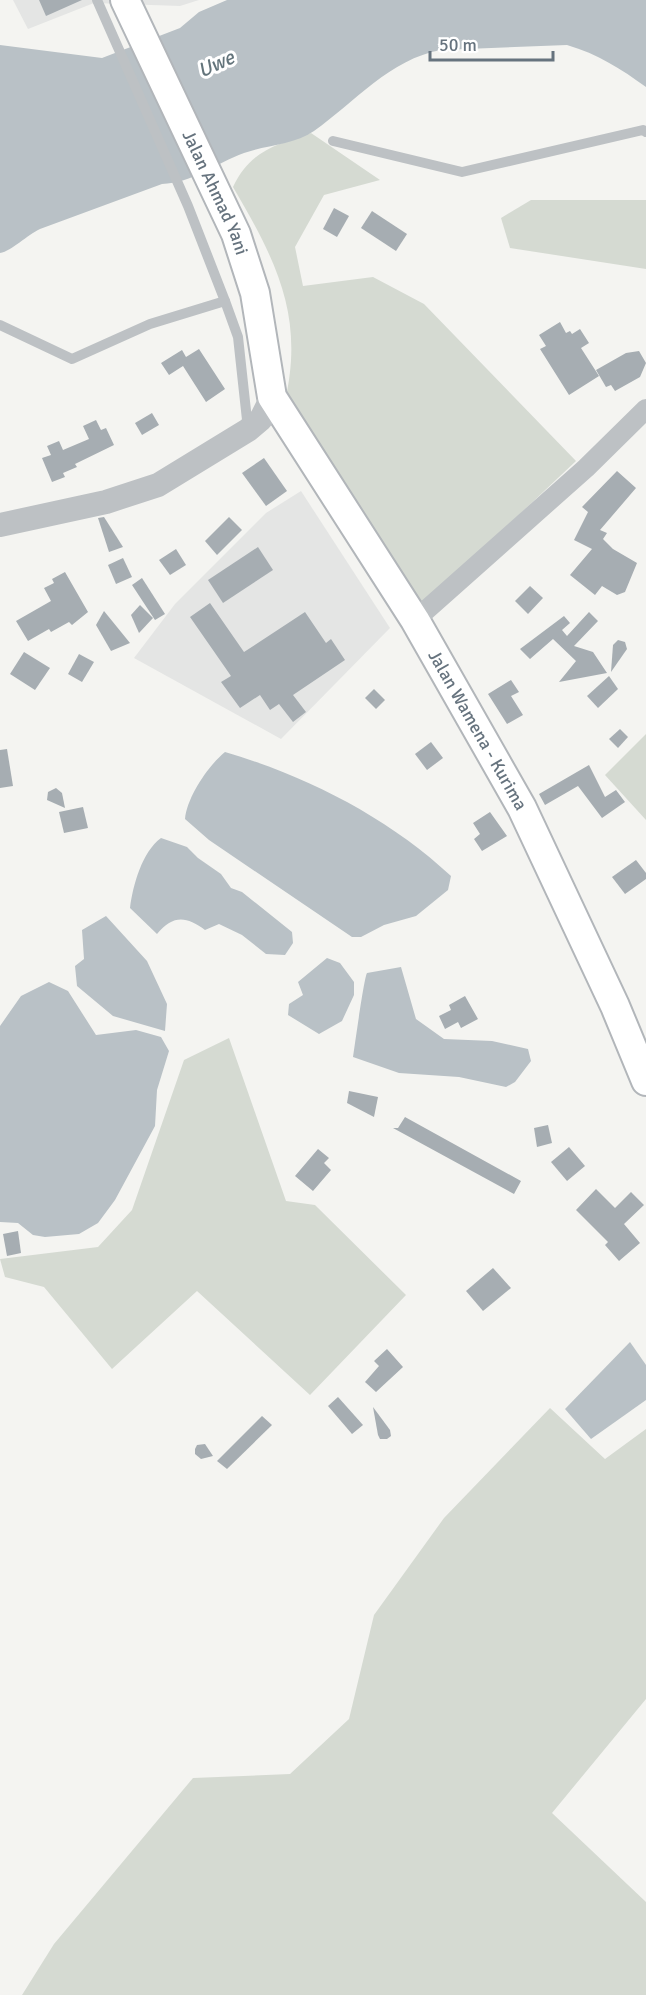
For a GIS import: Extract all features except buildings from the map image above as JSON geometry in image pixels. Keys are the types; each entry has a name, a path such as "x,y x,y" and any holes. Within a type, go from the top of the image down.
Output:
{"main road":[{"name":"Jalan Ahmad Yani","path":"130,9 236,234 255,292 272,397"},
{"name":"Jalan Wamena - Kurima","path":"272,397 415,620 522,808 615,1006 646,1081"}],"street":[{"path":"0,525 106,502 158,485 248,430 261,419 272,397"},
{"path":"415,620 586,468 646,409"}],"lane":[{"path":"97,0 112,39 188,206 238,337 248,430"},
{"path":"333,141 462,172 643,130 646,132"},
{"path":"0,325 72,359 150,324 225,301"}],"shaded area":[{"path":"13,0 199,0 180,6 94,3 28,29"},
{"path":"311,133 380,180 324,195 295,247 303,286 373,277 424,304 576,461 416,612 285,401 290,370 291,341 282,289 262,239 233,187 247,165 256,157 286,141"},
{"path":"531,200 646,200 646,269 510,248 501,218"},
{"path":"301,491 390,628 281,739 134,658 175,604 266,513"},
{"path":"646,734 646,820 605,775"},
{"path":"229,1038 286,1201 315,1205 406,1295 310,1395 197,1291 112,1369 44,1287 5,1277 0,1259 98,1247 132,1210 184,1060"},
{"path":"550,1408 605,1459 646,1429 646,1699 552,1813 646,1902 646,1995 22,1995 54,1944 193,1778 290,1774 349,1719 374,1615 444,1518"}],"water":[{"name":"Uwe","path":"227,0 646,0 646,87 609,63 567,45 441,50 405,62 389,72 306,136 244,153 184,180 162,184 40,229 0,253 0,45 102,58 180,28 199,12"},
{"path":"225,752 316,786 374,818 427,855 451,876 448,890 416,916 384,925 361,937 352,937 209,840 185,819 199,782"},
{"path":"161,838 187,847 221,874 231,888 242,892 292,932 293,943 285,955 266,954 242,935 219,924 205,930 192,922 180,920 169,923 157,934 130,908 133,889 144,860 154,844"},
{"path":"106,916 147,961 167,1004 165,1031 113,1016 77,986 75,966 84,959 82,930"},
{"path":"327,958 340,963 354,982 354,995 342,1021 319,1034 288,1015 289,1004 303,995 298,982"},
{"path":"401,967 416,1019 444,1039 492,1041 528,1049 531,1061 515,1082 506,1087 459,1077 399,1073 353,1057 367,973"},
{"path":"49,982 68,991 96,1035 136,1030 161,1037 169,1051 157,1090 155,1126 115,1200 98,1223 79,1234 45,1237 33,1235 18,1223 0,1222 0,1026 21,996"},
{"path":"630,1342 646,1365 646,1400 591,1439 565,1409"}]}
